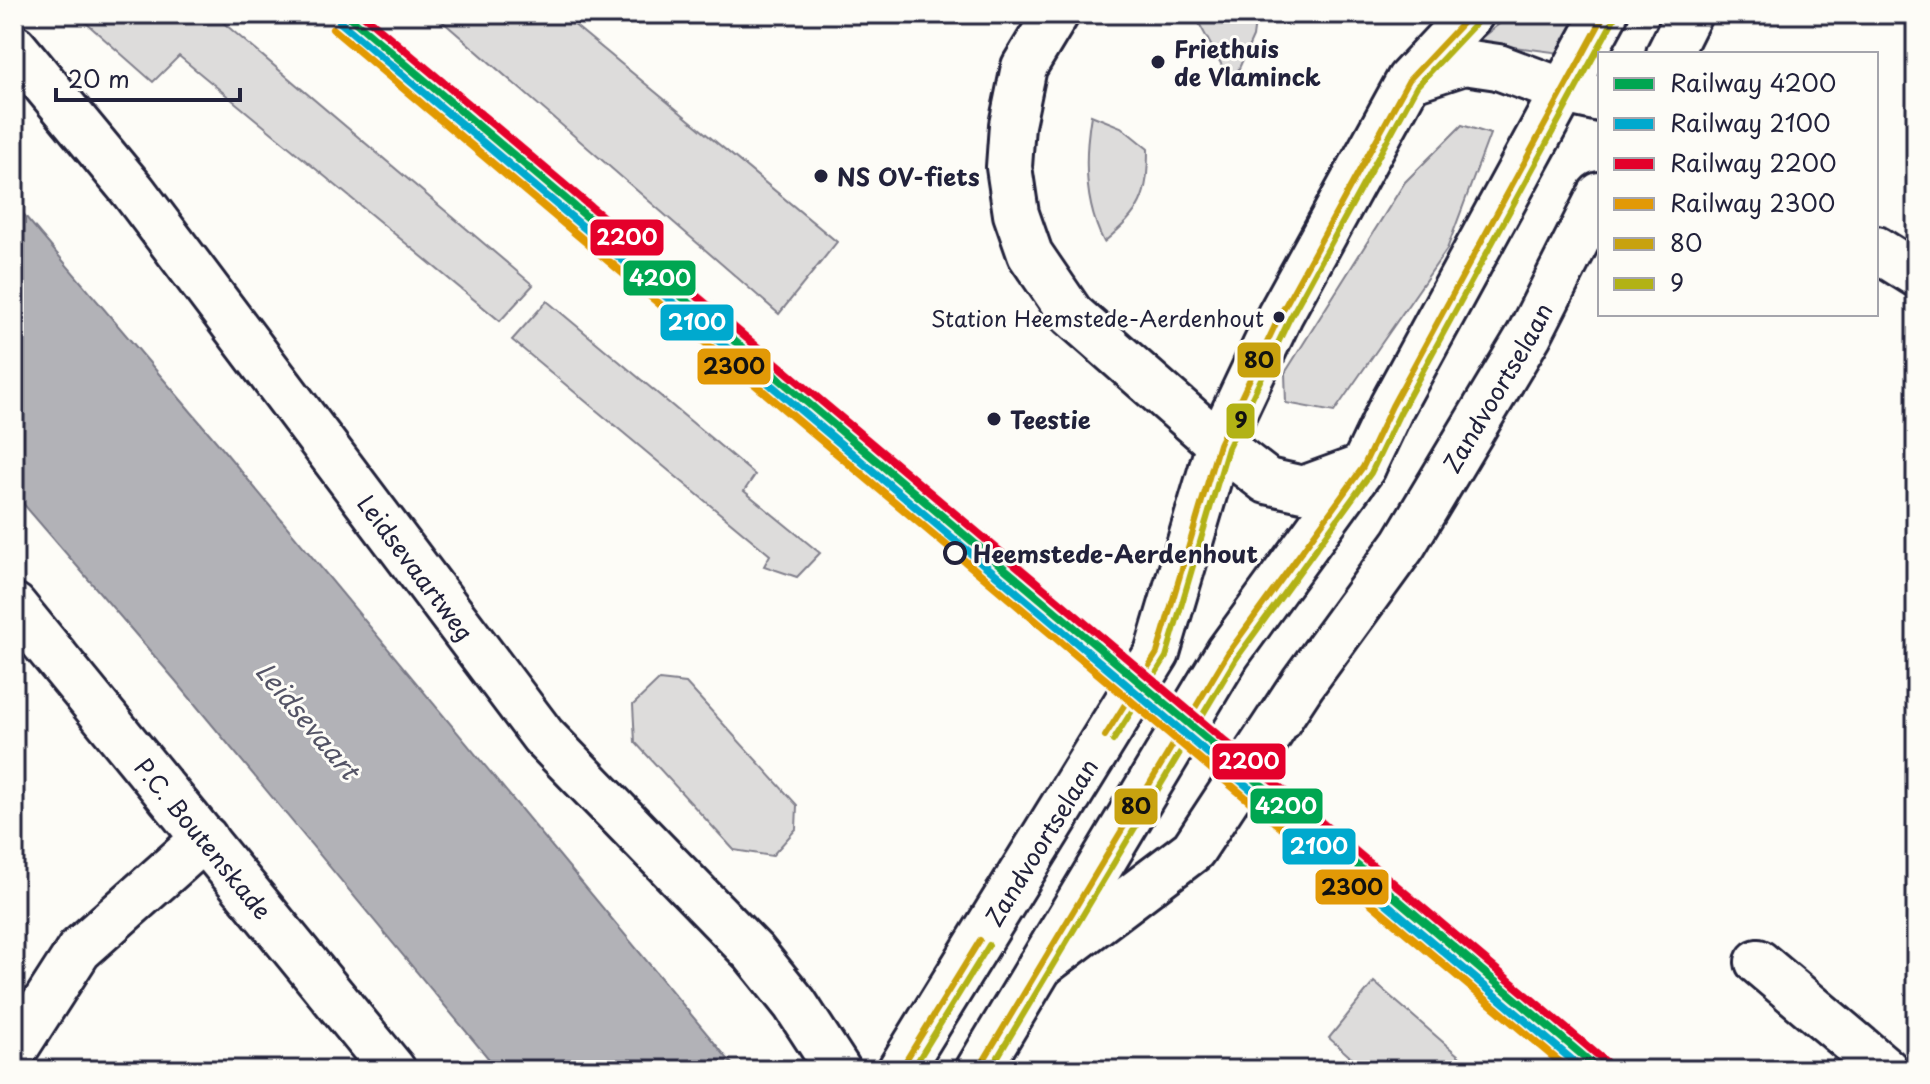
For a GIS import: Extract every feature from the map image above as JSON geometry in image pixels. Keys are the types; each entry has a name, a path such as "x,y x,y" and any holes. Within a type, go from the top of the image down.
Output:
{"street":[{"path":"1056,14 1024,67 1012,125 1009,167 1016,214 1030,254 1071,314 1119,359 1267,481 1303,489 1363,467"},
{"name":"Zandvoortselaan","path":"900,1070 1157,653 1219,444 1280,315 1409,80 1471,14"},
{"name":"Zandvoortselaan","path":"978,1070 1228,653 1363,467 1392,406 1581,95 1605,14"},
{"path":"1670,52 1689,14"},
{"name":"Leidsevaartweg","path":"14,47 134,192 543,736 763,964 795,1004 838,1070"},
{"path":"1409,80 1464,62 1498,67 1581,95"},
{"name":"Zandvoortselaan","path":"1040,966 1193,850 1303,683 1404,544 1529,335 1598,199"},
{"path":"1878,250 1916,274"},
{"name":"P.C. Boutenskade","path":"14,606 393,1070"},
{"path":"14,1051 79,950 205,838"},
{"path":"1758,962 1886,1070"}],"shaded area":[{"path":"76,14 213,14 533,285 500,321 179,56 153,82"},
{"path":"434,14 561,14 837,242 779,314"},
{"path":"1194,14 1256,14 1253,37 1232,84"},
{"path":"1512,14 1590,14 1568,54 1476,42"},
{"path":"1091,115 1121,127 1148,149 1146,180 1140,202 1104,242 1097,227 1087,180"},
{"path":"1462,125 1490,134 1447,249 1334,412 1286,403 1285,373 1405,182"},
{"path":"547,301 755,475 744,491 820,553 797,577 764,566 770,555 512,340"},
{"path":"659,680 686,683 797,805 796,829 772,856 734,850 635,742 633,705"},
{"path":"1374,982 1475,1070 1365,1070 1329,1038"}],"water":[{"name":"Leidsevaart","path":"14,203 221,447 737,1070 498,1070 175,680 14,493"}],"rail line":[{"name":"4200","path":"346,14 1600,1070"},
{"name":"2200","path":"362,14 1606,1062"},
{"name":"2100","path":"340,22 1584,1070"},
{"name":"2300","path":"333,29 1569,1070"}],"transit line":[{"name":"80","path":"1105,736 1157,653 1219,444 1280,315 1409,80 1471,14"},
{"name":"80","path":"978,1070 1228,653 1363,467 1392,406 1605,14"},
{"name":"9","path":"990,1070 1236,659 1371,473 1401,411 1614,19"},
{"name":"9","path":"1113,741 1166,657 1228,448 1289,320 1417,86 1478,21"},
{"name":"80","path":"900,1070 980,940"},
{"name":"9","path":"912,1070 989,945"}],"place":[{"name":"Friethuis de Vlaminck","path":"1158,62"},
{"name":"NS OV-fiets","path":"821,176"},
{"name":"Station Heemstede-Aerdenhout","path":"1279,317"},
{"name":"Teestie","path":"994,419"},
{"name":"Heemstede-Aerdenhout","path":"955,553"}]}
